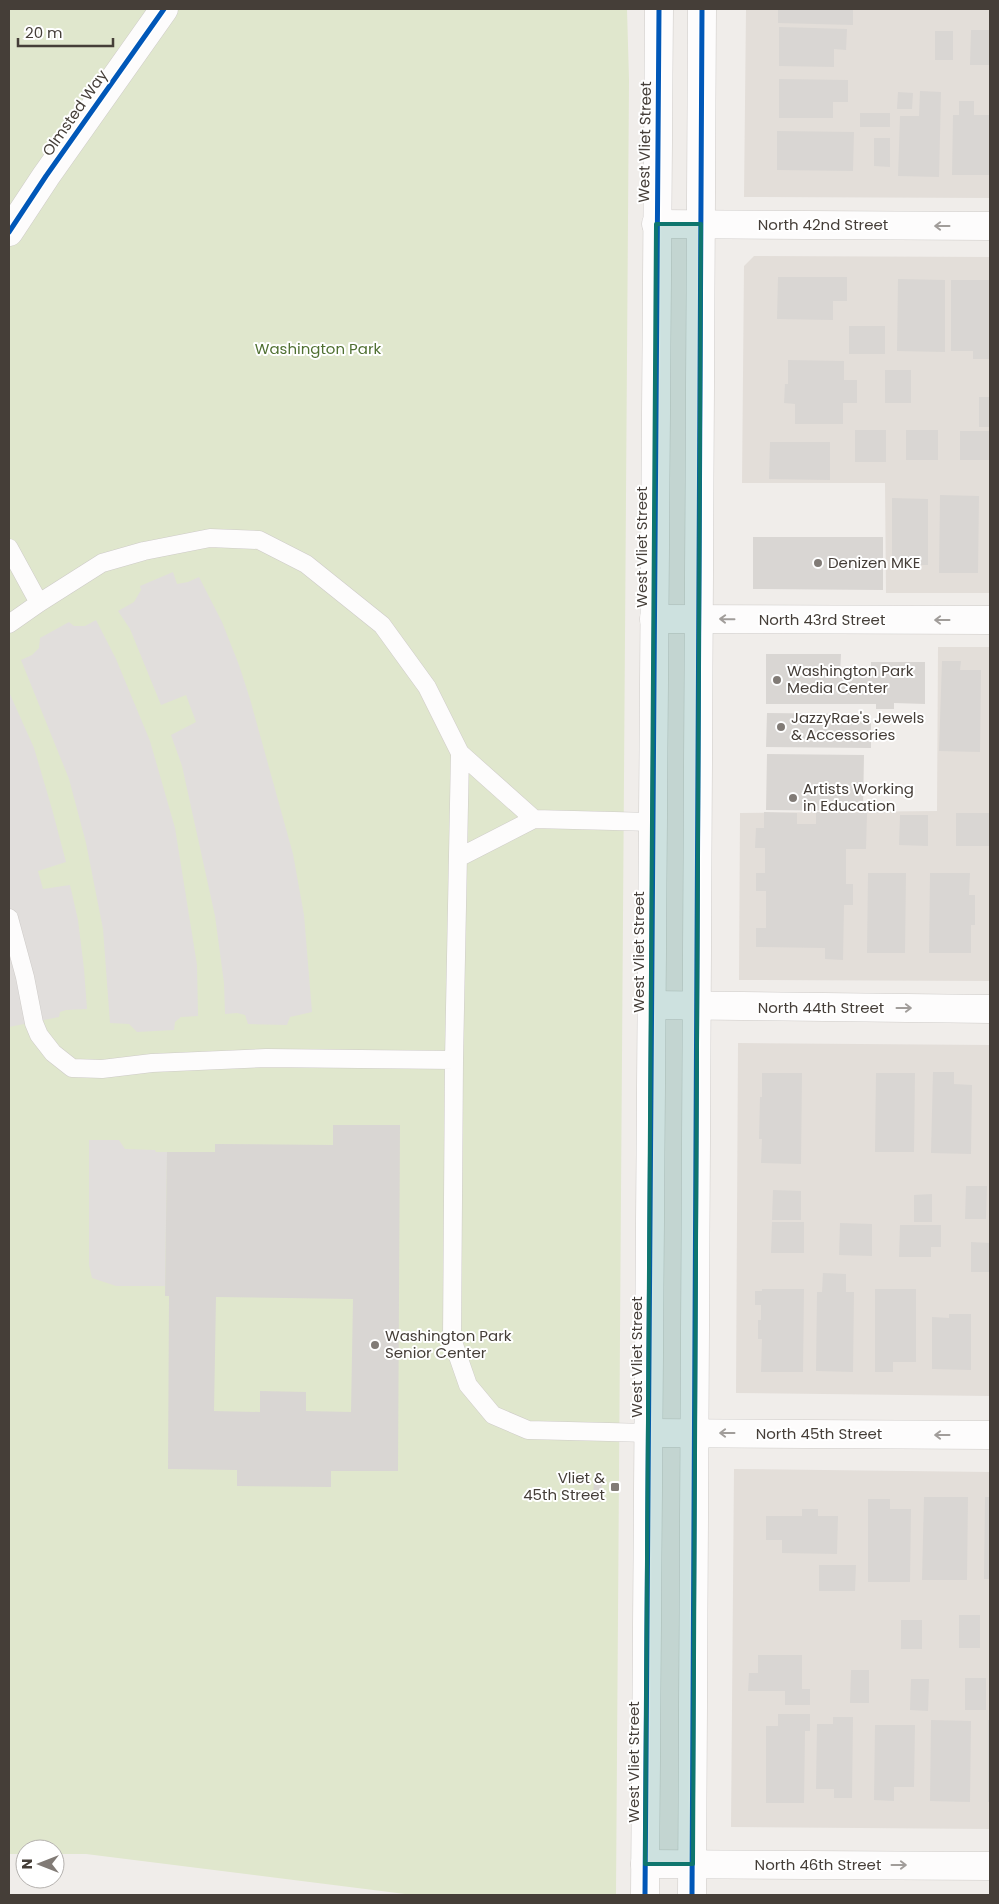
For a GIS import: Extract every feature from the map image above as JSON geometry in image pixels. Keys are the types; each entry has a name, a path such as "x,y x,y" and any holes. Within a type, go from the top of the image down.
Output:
{"street":[{"name":"Olmsted Way","path":"9,232 46,176 164,9"},
{"name":"West Vliet Street","path":"645,1895 658,9"},
{"path":"692,1895 702,9"},
{"name":"North 42nd Street","path":"656,224 990,226"},
{"name":"North 43rd Street","path":"654,619 990,620"},
{"name":"North 44th Street","path":"651,1005 990,1009"},
{"name":"North 45th Street","path":"648,1432 695,1434 990,1435"},
{"name":"North 46th Street","path":"645,1864 990,1866"}],"lane":[{"path":"9,624 102,563 144,551 210,538 259,540 306,564 382,625 427,687 460,753 534,819"},
{"path":"9,548 39,603"},
{"path":"460,753 454,1060 452,1339 468,1385 493,1415 528,1430 648,1432"},
{"path":"458,858 534,819 653,822"},
{"path":"9,918 25,977 34,1023 39,1035 53,1053 72,1068 102,1069 152,1063 266,1058 454,1060"}],"highlighted area":[{"path":"656,224 701,224 693,1864 645,1864"}],"shaded area":[{"path":"746,9 990,9 990,198 744,197"},
{"path":"754,256 990,257 990,593 886,593 885,483 742,483 744,266"},
{"path":"173,572 177,584 199,577 222,622 250,699 293,854 304,915 312,1012 290,1017 287,1025 248,1024 245,1015 237,1013 225,1014 224,983 215,916 182,766 171,735 196,722 186,695 161,705 130,629 118,611 134,602 141,590 140,586"},
{"path":"96,620 116,659 150,741 175,828 197,965 198,1016 181,1017 175,1022 174,1030 137,1032 129,1024 110,1023 103,929 86,843 69,779 21,660 32,655 39,648 40,638 69,622 74,626 85,626"},
{"path":"938,647 990,647 990,981 739,980 740,813 937,811"},
{"path":"9,692 34,748 66,862 38,871 43,889 70,885 78,920 87,1009 66,1010 60,1012 59,1017 9,1027"},
{"path":"738,1043 990,1045 990,1396 736,1393"},
{"path":"89,1140 119,1140 125,1149 167,1152 165,1286 116,1286 92,1278 89,1265"},
{"path":"734,1469 990,1472 990,1829 731,1827"}],"green space":[{"name":"Washington Park","path":"9,9 627,9 629,80 616,1895 413,1895 86,1854 65,1854 65,1839 15,1839 15,1854 9,1854"}],"building":[{"path":"778,9 853,9 853,25 778,23"},
{"path":"779,27 847,29 846,50 834,49 834,67 779,66"},
{"path":"971,30 990,30 990,65 970,65"},
{"path":"935,31 953,31 953,60 935,60"},
{"path":"779,79 848,80 848,102 833,102 833,118 779,118"},
{"path":"920,91 941,92 939,177 898,176 900,116 919,116"},
{"path":"898,92 913,93 912,109 897,109"},
{"path":"959,101 974,101 974,115 990,115 990,175 952,175 953,115 959,115"},
{"path":"860,113 890,113 890,127 860,127"},
{"path":"777,131 854,132 853,171 777,170"},
{"path":"874,138 890,138 890,167 874,166"},
{"path":"778,277 847,277 847,301 833,301 833,320 777,319"},
{"path":"898,279 945,280 945,352 897,351"},
{"path":"951,280 990,280 990,359 973,359 973,351 951,351"},
{"path":"849,326 885,326 885,354 849,354"},
{"path":"788,360 844,361 844,380 857,380 857,403 843,403 843,424 795,424 795,404 784,403 785,384 788,384"},
{"path":"885,370 911,370 911,403 885,403"},
{"path":"979,397 990,397 990,427 979,427"},
{"path":"855,430 886,430 886,462 855,462"},
{"path":"906,430 938,430 938,460 906,460"},
{"path":"960,431 990,431 990,460 960,460"},
{"path":"770,442 830,442 830,480 769,479"},
{"path":"940,495 979,496 978,573 939,573"},
{"path":"892,498 928,499 928,565 892,565"},
{"name":"Denizen MKE","path":"753,537 883,537 883,590 753,589"},
{"path":"766,654 841,654 840,675 871,675 871,662 925,662 925,704 894,703 894,709 876,709 876,704 766,704"},
{"path":"942,661 961,661 960,670 981,670 980,752 939,751"},
{"path":"767,713 856,714 856,716 871,716 871,748 766,747"},
{"path":"767,754 864,755 863,811 766,810"},
{"path":"764,812 797,813 797,824 816,824 816,812 867,813 866,849 846,849 846,884 853,884 853,905 844,905 843,960 825,959 825,948 756,947 756,928 766,928 766,891 756,891 756,873 765,873 765,848 755,848 756,828 764,828"},
{"path":"956,813 990,813 990,846 956,846"},
{"path":"900,815 928,815 928,846 899,845"},
{"path":"868,873 906,873 905,953 867,953"},
{"path":"930,873 970,873 969,895 975,895 975,925 971,925 971,953 929,953"},
{"path":"933,1072 954,1072 954,1084 972,1085 971,1154 931,1153"},
{"path":"762,1073 802,1073 801,1164 761,1163 762,1139 759,1139"},
{"path":"876,1073 915,1073 914,1152 875,1152"},
{"name":"Washington Park Senior Center","path":"333,1125 400,1125 398,1471 331,1471 331,1487 237,1486 237,1470 168,1469 169,1296 165,1296 167,1152 215,1152 215,1144 333,1145","holes":["216,1297 353,1299 351,1412 306,1411 306,1392 260,1391 260,1412 214,1411"]},
{"path":"966,1186 987,1186 986,1219 965,1219"},
{"path":"773,1190 801,1191 801,1220 772,1220"},
{"path":"932,1194 932,1222 914,1222 914,1195"},
{"path":"772,1222 804,1222 804,1253 771,1253"},
{"path":"840,1223 872,1224 872,1256 839,1255"},
{"path":"900,1225 941,1225 941,1247 931,1247 931,1257 899,1257"},
{"path":"971,1242 990,1243 989,1272 971,1272"},
{"path":"823,1273 846,1274 846,1292 854,1292 853,1372 816,1371 817,1292 822,1292"},
{"path":"762,1289 804,1289 803,1372 761,1372 762,1339 758,1339 758,1320 761,1320 761,1305 755,1305 755,1291 762,1291"},
{"path":"875,1289 916,1289 916,1362 893,1362 893,1372 875,1372"},
{"path":"949,1314 971,1314 971,1370 932,1369 932,1317 949,1318"},
{"path":"594,1479 602,1480 601,1502 593,1501"},
{"path":"924,1497 968,1497 967,1580 922,1580"},
{"path":"985,1497 990,1497 990,1579 984,1579"},
{"path":"868,1499 890,1499 890,1509 911,1509 910,1582 868,1582"},
{"path":"802,1509 818,1509 818,1516 838,1516 837,1554 782,1553 782,1540 766,1540 766,1516 802,1516"},
{"path":"819,1565 856,1565 855,1591 819,1591"},
{"path":"959,1615 980,1615 980,1648 959,1648"},
{"path":"901,1620 922,1620 922,1649 901,1649"},
{"path":"758,1655 802,1655 802,1689 810,1689 810,1705 785,1705 785,1691 748,1691 749,1673 758,1673"},
{"path":"851,1670 869,1670 869,1703 850,1703"},
{"path":"965,1678 986,1678 986,1710 965,1710"},
{"path":"911,1679 929,1679 928,1711 910,1710"},
{"path":"778,1714 810,1714 810,1731 805,1731 804,1803 766,1803 766,1726 778,1726"},
{"path":"833,1717 853,1717 852,1798 834,1798 834,1789 816,1789 817,1724 833,1724"},
{"path":"931,1720 971,1721 970,1802 930,1801"},
{"path":"988,1720 990,1720 990,1802 988,1802"},
{"path":"875,1725 915,1725 914,1787 894,1787 894,1801 874,1800"}],"cycle path":[{"path":"9,232 46,176 164,9"},
{"path":"645,1895 659,9"},
{"path":"692,1895 702,9"}],"place":[{"name":"Denizen MKE","path":"818,563"},
{"name":"Washington Park Media Center","path":"777,680"},
{"name":"JazzyRae's Jewels & Accessories","path":"781,727"},
{"name":"Artists Working in Education","path":"793,798"},
{"name":"Washington Park Senior Center","path":"375,1345"},
{"name":"Vliet & 45th Street","path":"615,1487"}]}
